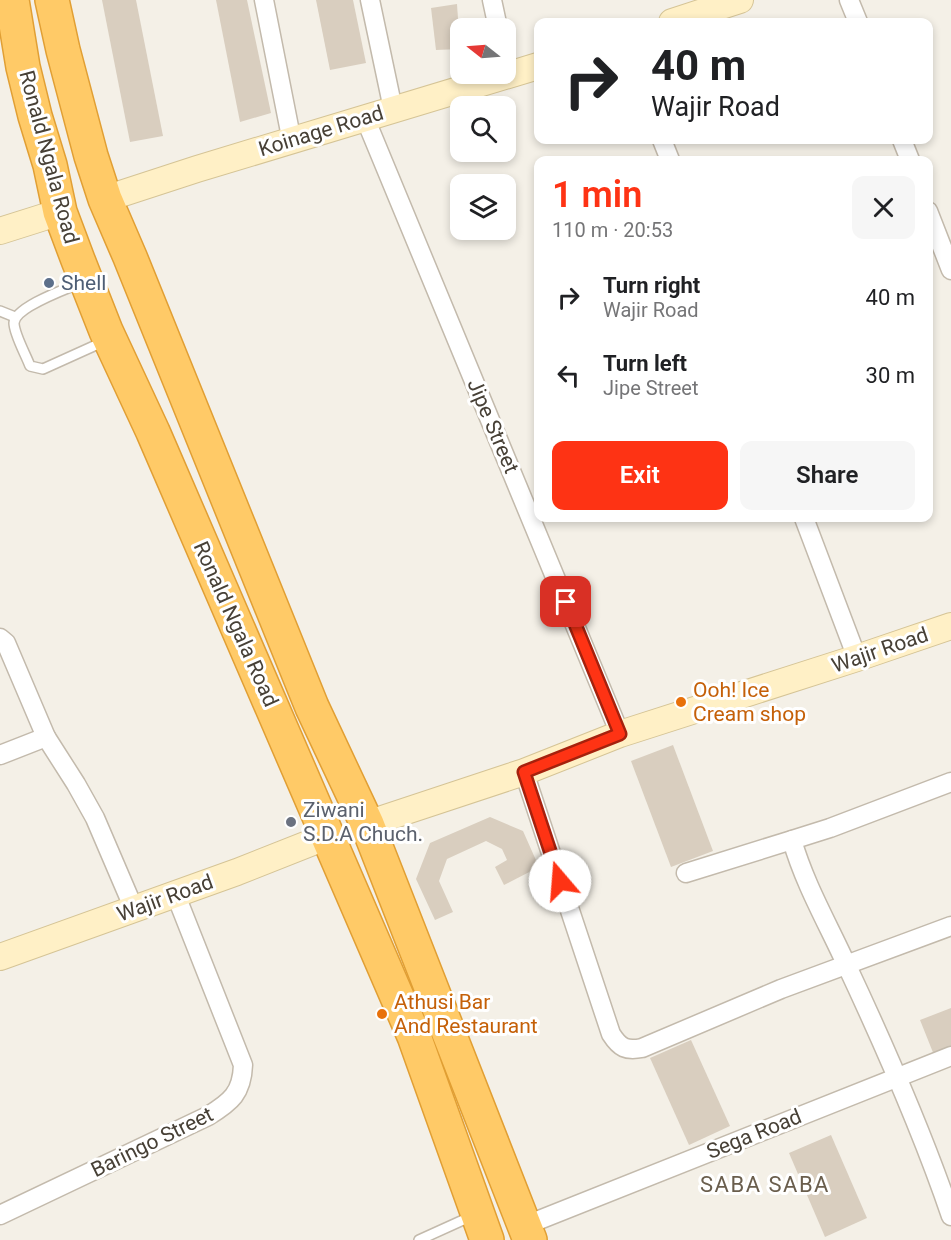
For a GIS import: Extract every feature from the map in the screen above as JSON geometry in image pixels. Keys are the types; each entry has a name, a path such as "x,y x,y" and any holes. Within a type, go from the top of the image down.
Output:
{"highway":[{"name":"Ronald Ngala Road","path":"12,0 23,67 60,212 86,280 414,1036 483,1227"},
{"name":"Ronald Ngala Road","path":"52,0 76,104 105,199 312,707 367,824 527,1233"}],"street":[{"path":"264,0 292,142"},
{"path":"370,0 393,109"},
{"path":"492,0 496,18"},
{"path":"683,18 740,0"},
{"path":"849,0 856,18"},
{"name":"Koinage Road","path":"516,68 534,66"},
{"name":"Koinage Road","path":"105,199 197,169 292,142 464,84"},
{"name":"Jipe Street","path":"365,118 620,734"},
{"path":"0,231 60,212"},
{"path":"933,224 951,270"},
{"path":"806,522 857,658"},
{"name":"Wajir Road","path":"367,824 524,772 620,734 951,626"},
{"path":"0,638 6,643 46,738 95,818 134,909"},
{"path":"0,754 46,738"},
{"path":"524,772 611,1034 624,1049 642,1048 782,989 951,926"},
{"path":"686,873 830,828 951,782"},
{"name":"Wajir Road","path":"0,957 237,872 328,836"},
{"path":"792,840 811,893 847,965 944,1175 951,1216"},
{"name":"Baringo Street","path":"0,1215 208,1116 225,1106 242,1081 243,1065 175,893"},
{"name":"Sega Road","path":"527,1233 951,1056"}],"lane":[{"path":"86,280 22,309 15,317 14,325 30,366 43,369 110,339"},
{"path":"0,311 15,317"},
{"path":"419,1240 483,1227"}],"building":[{"path":"102,0 136,0 163,136 130,142"},
{"path":"216,0 247,0 271,113 240,122"},
{"path":"316,0 353,0 366,63 330,70"},
{"path":"457,4 458,18 450,18 450,49 436,50 431,8"},
{"path":"673,745 713,851 671,867 631,761"},
{"path":"490,817 523,831 539,867 504,885 495,867 507,860 502,849 486,841 447,859 439,881 453,912 435,920 416,879 430,843"},
{"path":"951,1008 951,1048 934,1055 920,1020"},
{"path":"691,1040 730,1126 689,1145 650,1058"},
{"path":"831,1135 867,1218 825,1237 789,1153"}],"place":[{"name":"Shell","path":"49,283"},
{"name":"Ooh! Ice Cream shop","path":"681,702"},
{"name":"Ziwani S.D.A Chuch.","path":"291,822"},
{"name":"Athusi Bar And Restaurant","path":"382,1014"}],"district":[{"name":"SABA SABA","path":"765,1184"}],"route":[{"path":"560,881 524,772 620,734 566,602"}]}
